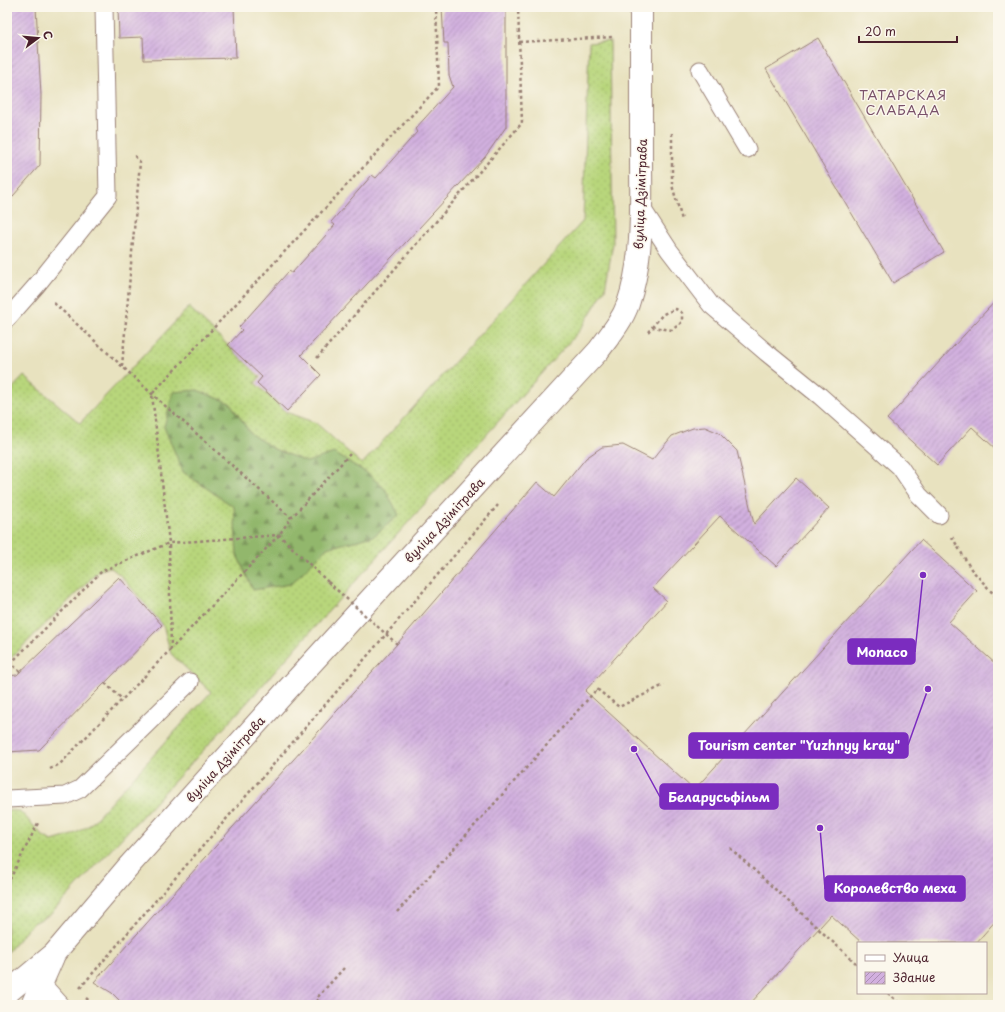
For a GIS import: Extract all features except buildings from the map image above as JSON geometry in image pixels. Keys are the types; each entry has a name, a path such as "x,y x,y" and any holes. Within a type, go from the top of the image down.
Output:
{"street":[{"name":"вуліца Дзімітрава","path":"7,993 36,978 54,954 127,868 287,690 463,499 603,344 620,323 628,304 639,251 641,207 641,7"},
{"name":"вуліца Дзімітрава","path":"32,1005 36,978"}],"lane":[{"path":"7,319 36,286 108,196 104,7"},
{"path":"700,70 747,149"},
{"path":"641,207 669,250 711,305 820,396 900,467 919,495 940,514"},
{"path":"7,799 51,798 65,796 80,790 190,682"},
{"path":"36,978 61,1005"}],"path":[{"path":"171,649 169,543 152,394 439,86 436,7"},
{"path":"317,358 522,124 518,7"},
{"path":"519,42 615,37 616,42"},
{"path":"672,131 672,185 684,227"},
{"path":"122,366 140,162"},
{"path":"36,286 152,394 291,518"},
{"path":"647,333 652,327 663,314 676,309 682,313 682,322 672,330 652,327"},
{"path":"7,885 51,798 47,771 60,764 171,649 350,454"},
{"path":"78,991 501,502"},
{"path":"940,514 971,569 998,599"},
{"path":"20,672 9,663 102,571 169,543 278,534 328,582 397,644"},
{"path":"343,600 348,594"},
{"path":"105,683 122,699"},
{"path":"397,912 597,689 619,707 664,685"},
{"path":"730,848 857,964"},
{"path":"323,1005 316,999 344,968"},
{"path":"889,994 901,1005"}],"green space":[{"path":"610,41 613,243 605,289 581,329 236,715 51,914 32,924 7,953 7,810 20,811 43,836 52,841 72,835 90,825 211,692 171,654 163,625 121,576 110,567 100,570 9,660 7,660 7,394 24,376 80,423 189,307 260,377 255,383 286,412 316,423 362,464 583,221 589,43"},
{"path":"197,390 230,403 251,434 274,449 307,462 334,453 367,473 385,489 399,515 374,536 327,548 291,584 253,590 237,555 234,507 183,472 164,427 173,392"}],"place":[{"name":"Monaco","path":"923,575"},
{"name":"Tourism center \"Yuzhnyy kray\"","path":"928,689"},
{"name":"Беларусьфільм","path":"634,749"},
{"name":"Королевство меха","path":"820,828"}],"district":[{"name":"ТАТАРСКАЯ СЛАБАДА","path":"903,102"}]}
